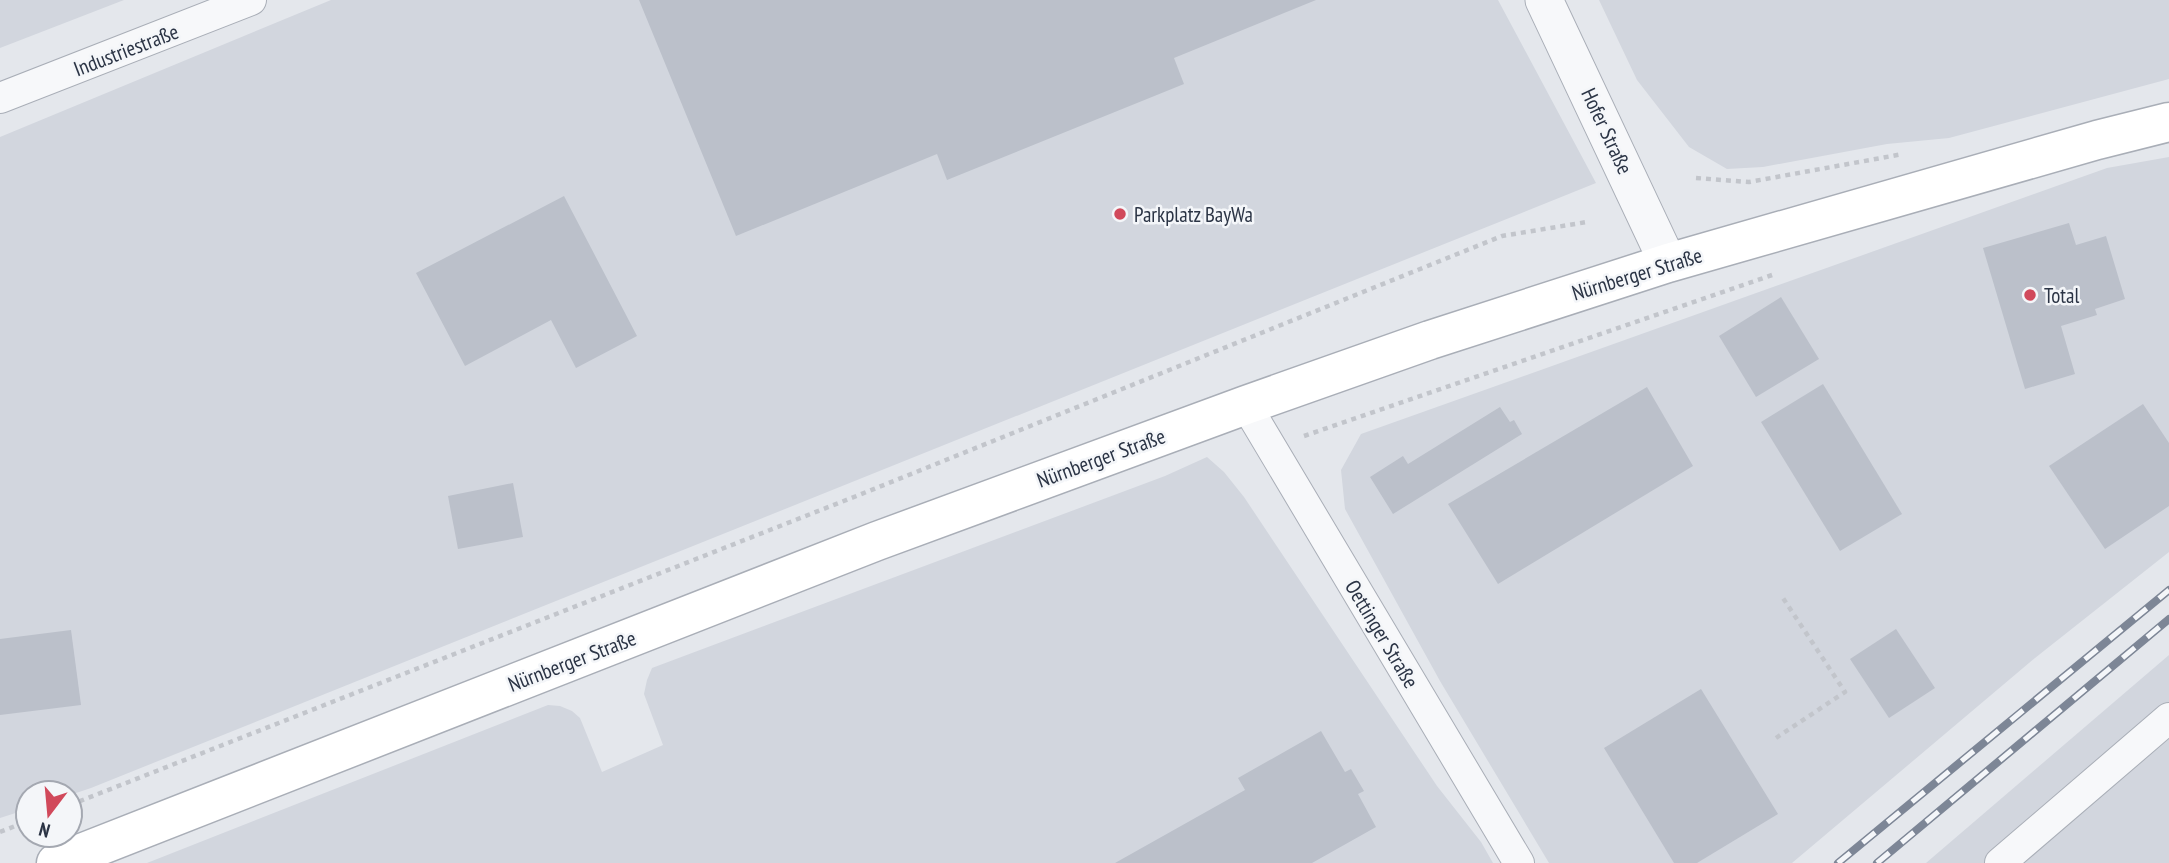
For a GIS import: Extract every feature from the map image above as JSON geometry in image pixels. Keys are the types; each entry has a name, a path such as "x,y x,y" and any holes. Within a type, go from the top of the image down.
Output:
{"main road":[{"name":"Nürnberger Straße","path":"57,863 877,541 1430,340 1668,263 2097,140 2169,122"}],"street":[{"name":"Industriestraße","path":"0,98 251,0"},
{"name":"Hofer Straße","path":"1544,0 1668,263"},
{"name":"Oettinger Straße","path":"1246,405 1518,863"},
{"path":"2000,863 2169,718"}],"path":[{"path":"1696,178 1749,182 1906,153"},
{"path":"84,799 859,495 1502,236 1587,222"},
{"path":"1270,448 1782,272"},
{"path":"1776,738 1845,692 1781,595"}],"shaded area":[{"path":"0,0 124,0 0,48"},
{"path":"331,0 1498,0 1596,183 91,788 84,790 84,779 14,779 14,814 0,818 0,137"},
{"path":"1599,0 2169,0 2169,79 1949,138 1887,144 1763,167 1727,169 1689,147 1637,80"},
{"path":"2169,157 2169,552 2035,658 1792,863 1549,863 1440,681 1345,509 1341,470 1361,434 2107,168"},
{"path":"1207,457 1224,472 1244,497 1437,786 1481,842 1493,863 147,863 548,705 560,706 580,718 602,772 663,745 644,694 652,668 1165,476"},
{"path":"2169,655 2169,863 1926,863"}],"building":[{"path":"639,0 1316,0 1174,58 1184,84 947,180 937,154 736,236"},
{"path":"564,196 637,336 576,368 551,320 465,366 416,273"},
{"path":"2069,223 2076,245 2106,236 2125,299 2095,309 2097,315 2061,326 2075,374 2025,389 1983,248"},
{"path":"1781,297 1819,359 1756,397 1719,336"},
{"path":"1823,384 1902,514 1840,551 1761,422"},
{"path":"1647,387 1693,466 1498,584 1448,504"},
{"path":"2143,404 2169,443 2169,506 2105,549 2049,466"},
{"path":"1500,407 1510,422 1514,420 1522,434 1393,514 1370,477 1403,456 1408,464"},
{"path":"513,483 523,537 458,549 448,496"},
{"path":"1896,629 1935,688 1889,718 1850,659"},
{"path":"71,630 81,705 0,715 0,639"},
{"path":"1701,689 1778,814 1697,863 1674,863 1604,748"},
{"path":"1321,731 1345,772 1351,769 1364,791 1358,794 1376,827 1312,863 1115,863 1245,790 1238,778"}],"railway":[{"path":"1838,863 2169,590"},
{"path":"1877,863 2169,619"}],"place":[{"name":"Parkplatz BayWa","path":"1120,214"},
{"name":"Total","path":"2030,295"}]}
